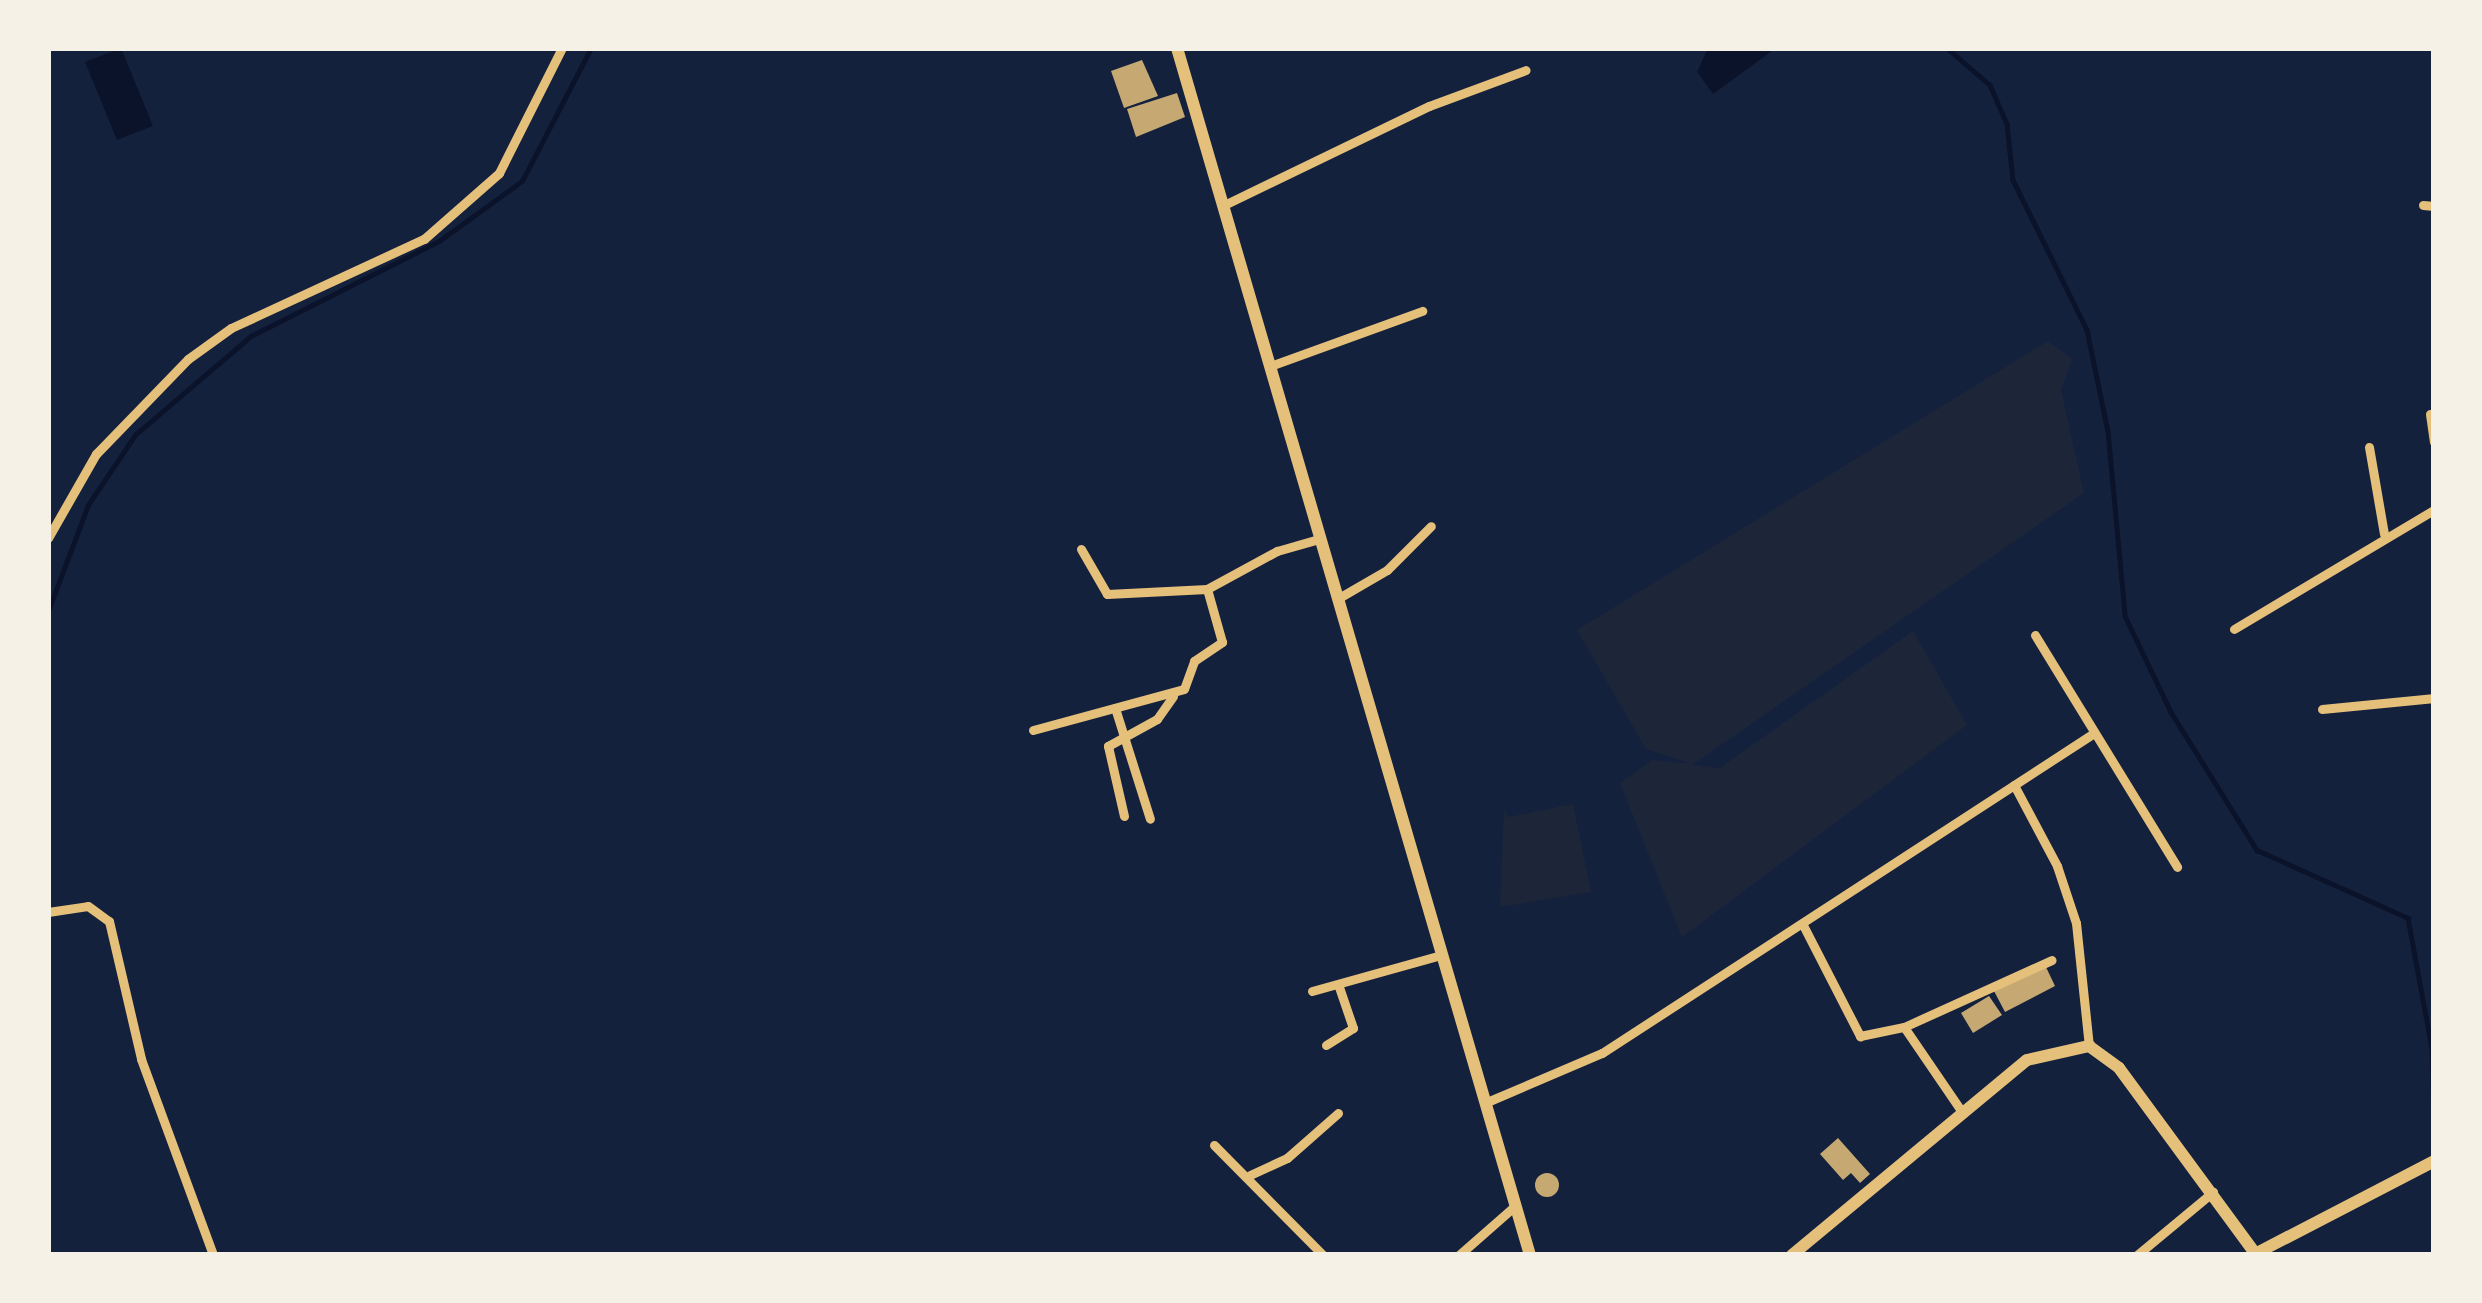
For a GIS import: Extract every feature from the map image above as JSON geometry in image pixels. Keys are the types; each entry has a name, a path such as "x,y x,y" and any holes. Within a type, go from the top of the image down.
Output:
{"main road":[{"path":"1177,48 1530,1255"},
{"path":"1792,1255 2027,1060 2089,1046 2119,1068 2254,1254 2434,1160"}],"street":[{"path":"48,538 96,454 188,359 232,328 424,238 499,172 562,48"},
{"path":"1222,206 1429,106 1526,70"},
{"path":"1270,366 1422,311"},
{"path":"2430,414 2434,442"},
{"path":"2369,447 2384,534"},
{"path":"2234,629 2384,534 2434,510"},
{"path":"1336,599 1387,570 1431,526"},
{"path":"1081,549 1107,594 1207,589 1277,551 1319,539"},
{"path":"1124,816 1108,746 1157,719 1187,685 1194,661 1222,642 1207,589"},
{"path":"2035,635 2091,735 2177,867"},
{"path":"1033,730 1153,692 1173,696"},
{"path":"2322,709 2434,698"},
{"path":"1114,708 1150,819"},
{"path":"1486,1102 1602,1053 1804,927 2091,735"},
{"path":"2014,785 2057,866 2076,923 2089,1046"},
{"path":"48,912 88,906 109,921 141,1059 213,1255"},
{"path":"1804,927 1847,1000 1854,1032 1904,1027 2052,960"},
{"path":"1312,992 1441,955"},
{"path":"1327,1045 1353,1028 1338,984"},
{"path":"1904,1027 1962,1112"},
{"path":"1250,1175 1287,1158 1338,1113"},
{"path":"1214,1145 1250,1175 1316,1253"},
{"path":"2137,1255 2213,1192"},
{"path":"1459,1255 1516,1205"}],"shaded area":[{"path":"121,48 153,126 117,140 85,62"},
{"path":"1708,48 1776,48 1713,94 1697,72"},
{"path":"2048,341 2072,359 2061,390 2084,493 1692,765 1720,768 1913,631 1967,725 1682,937 1620,783 1652,760 1692,764 1646,749 1577,630"},
{"path":"1573,804 1591,892 1500,907 1504,810 1509,817"}],"building":[{"path":"1142,60 1158,96 1124,108 1111,71"},
{"path":"1177,93 1185,117 1136,137 1127,109"},
{"path":"2045,965 2055,986 2005,1012 1994,991"},
{"path":"1989,996 2002,1015 1973,1033 1961,1013"},
{"path":"1838,1138 1870,1174 1860,1183 1851,1173 1843,1180 1820,1154"},
{"path":"1547,1173 1556,1176 1556,1194 1547,1197 1538,1194 1535,1185 1538,1176"}],"waterway":[{"path":"48,611 88,505 135,435 251,336 439,241 522,181 591,48"},
{"path":"1947,48 1990,85 2007,124 2013,180 2087,330 2108,431 2125,616 2171,712 2257,850 2408,918 2432,1049 2434,1120"}]}
